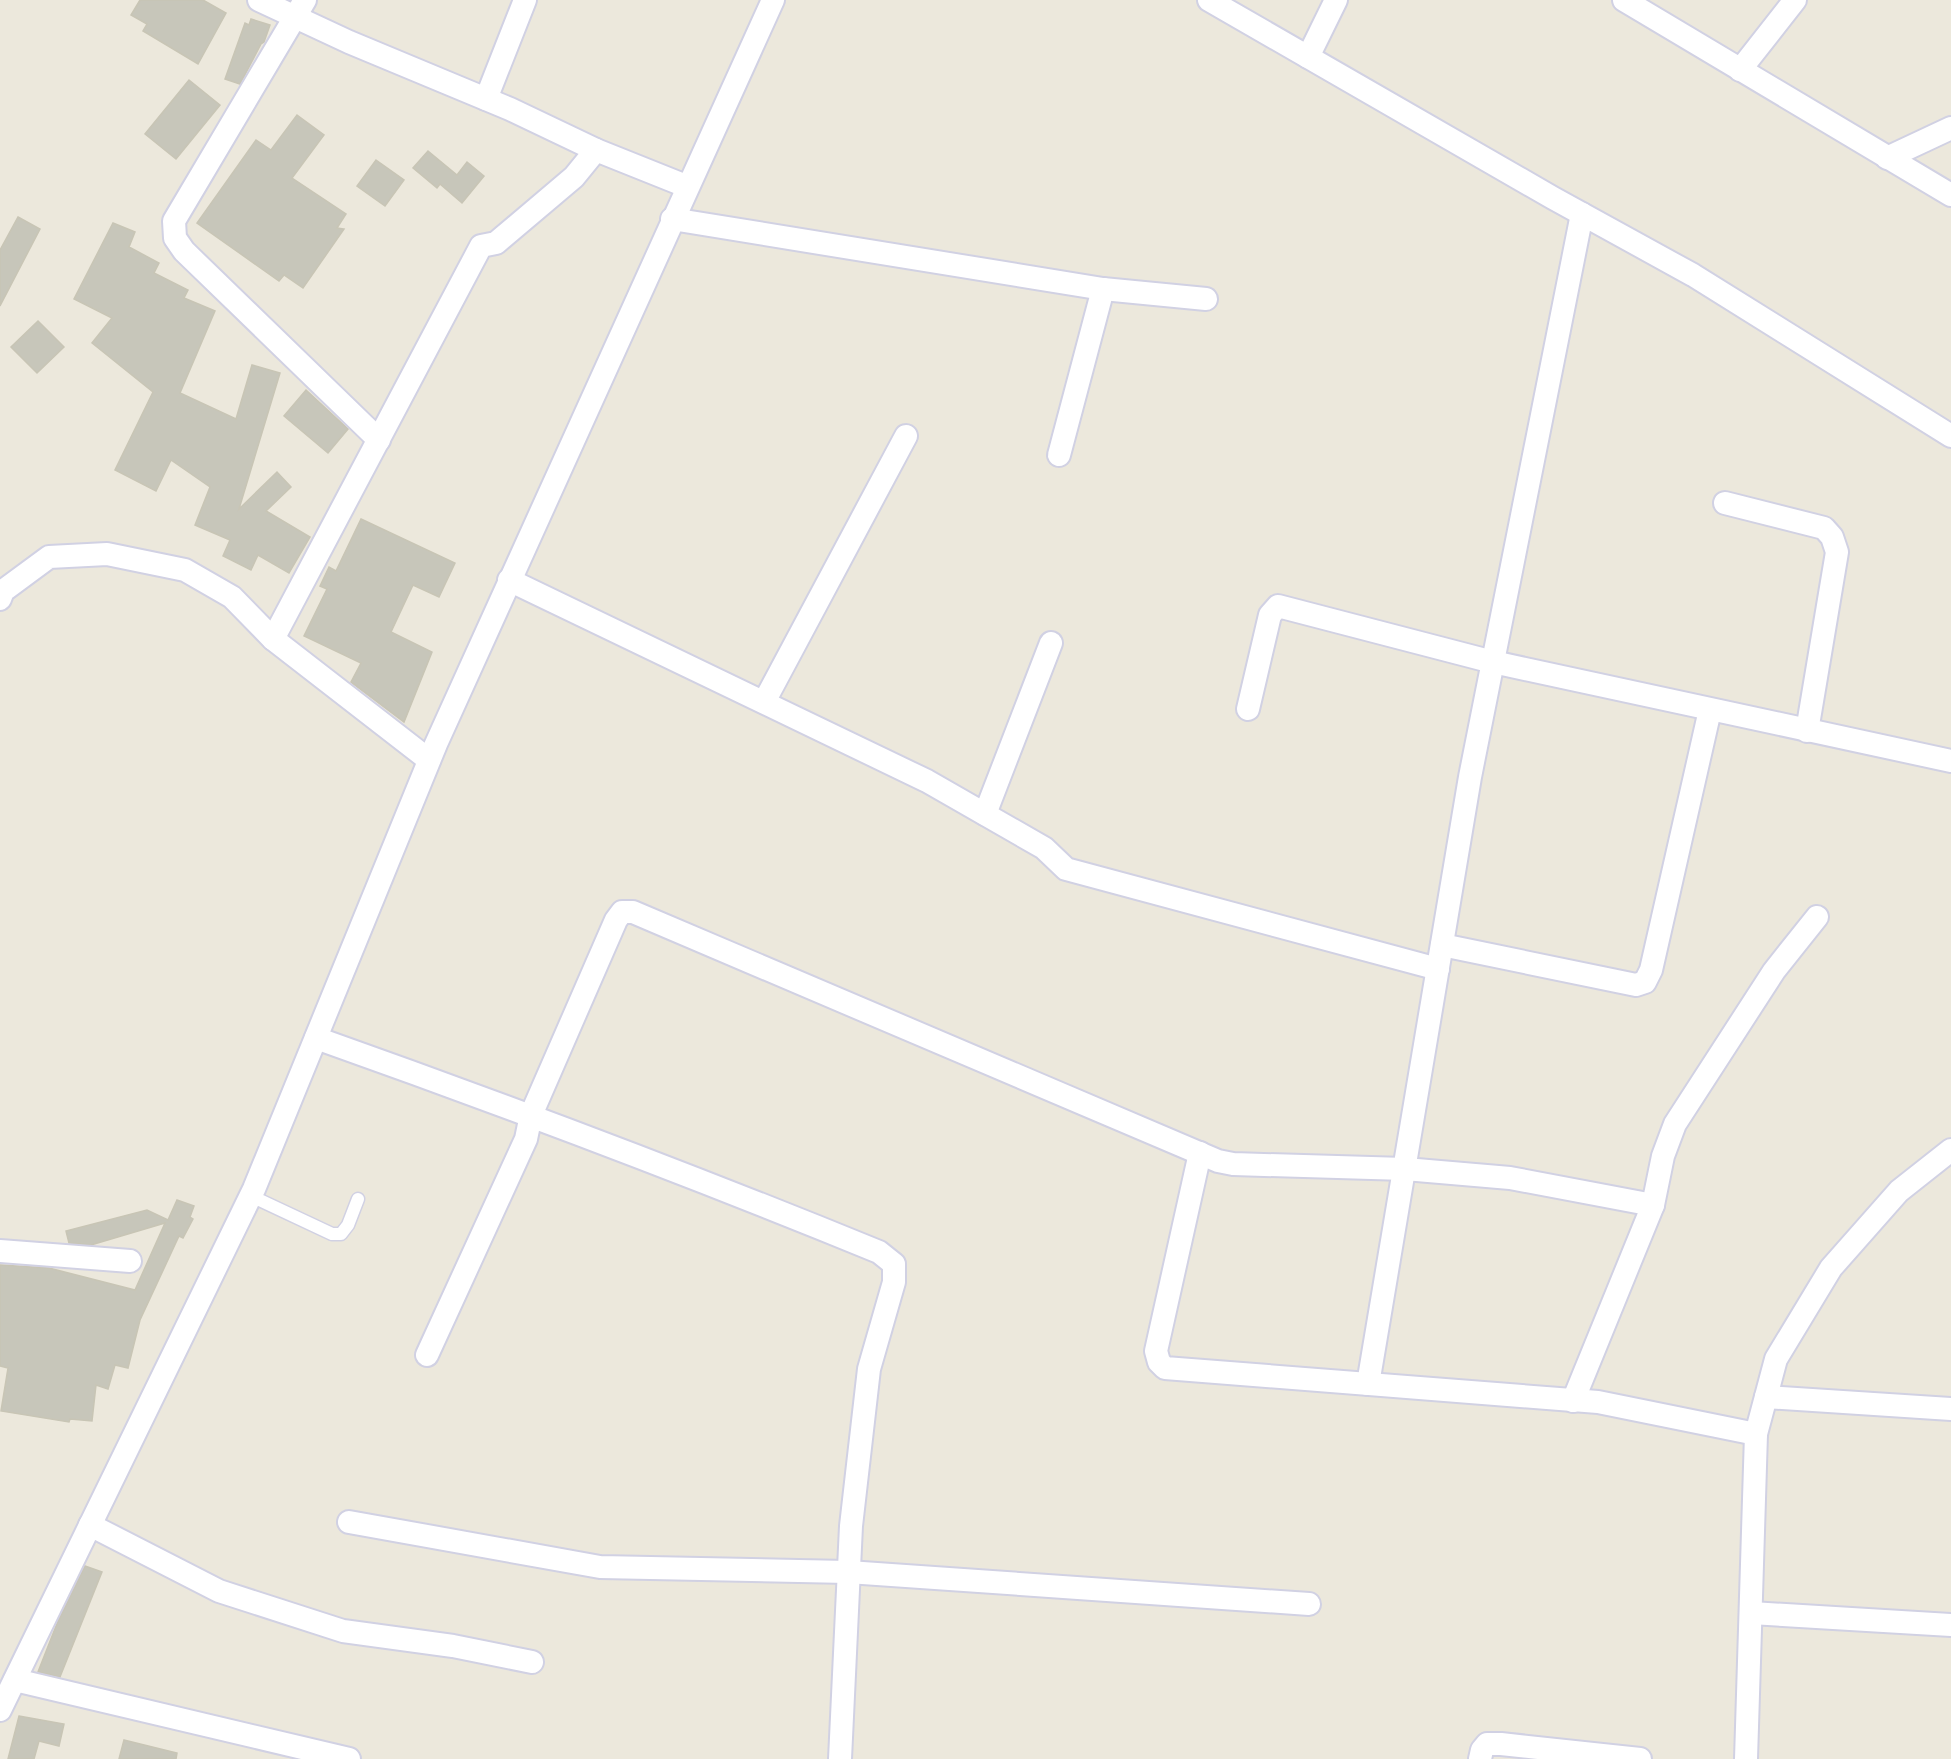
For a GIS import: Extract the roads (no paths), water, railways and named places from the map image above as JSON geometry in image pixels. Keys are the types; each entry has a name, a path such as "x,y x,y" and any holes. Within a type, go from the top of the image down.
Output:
{"street":[{"path":"259,0 300,9 596,150 686,186"},
{"path":"486,99 525,0"},
{"path":"0,1710 251,1196 429,760 686,186 773,0"},
{"path":"1209,0 1693,275 1951,436"},
{"path":"1308,57 1336,0"},
{"path":"1624,0 1951,195"},
{"path":"1740,70 1795,0"},
{"path":"300,9 174,221 175,238 184,251 380,440"},
{"path":"1887,158 1951,128"},
{"path":"273,639 481,246 496,243 574,177 596,150"},
{"path":"1368,1384 1470,777 1582,214"},
{"path":"672,219 1103,289 1206,299"},
{"path":"1059,455 1103,289"},
{"path":"764,702 906,436"},
{"path":"1725,503 1824,528 1832,537 1838,552 1807,731"},
{"path":"0,599 3,591 49,557 107,554 185,570 232,597 273,639 429,760"},
{"path":"509,580 927,781 1044,848 1066,869 1438,969"},
{"path":"1248,709 1270,615 1278,606 1493,662 1951,761"},
{"path":"985,814 1051,643"},
{"path":"1442,945 1636,985 1646,982 1651,970 1710,710"},
{"path":"427,1355 526,1139 531,1114 616,920 622,912 633,912 1200,1153 1233,1164 1405,1169 1510,1178 1653,1205"},
{"path":"1574,1401 1653,1205 1664,1156 1675,1124 1774,971 1817,918"},
{"path":"316,1038 531,1114 879,1252 894,1264 894,1282 869,1369 848,1572 840,1759"},
{"path":"1746,1759 1756,1434 1776,1359 1831,1268 1899,1191 1951,1150"},
{"path":"1200,1153 1155,1351 1159,1362 1165,1368 1598,1402 1756,1434"},
{"path":"0,1251 130,1261"},
{"path":"1766,1397 1951,1409"},
{"path":"349,1522 600,1567 848,1572 1309,1604"},
{"path":"90,1525 219,1591 343,1632 453,1646 532,1662"},
{"path":"1751,1613 1951,1625"},
{"path":"15,1680 349,1759"},
{"path":"1479,1759 1487,1744 1640,1759"}],"lane":[{"path":"251,1196 332,1234 341,1234 348,1225 358,1199"}]}
